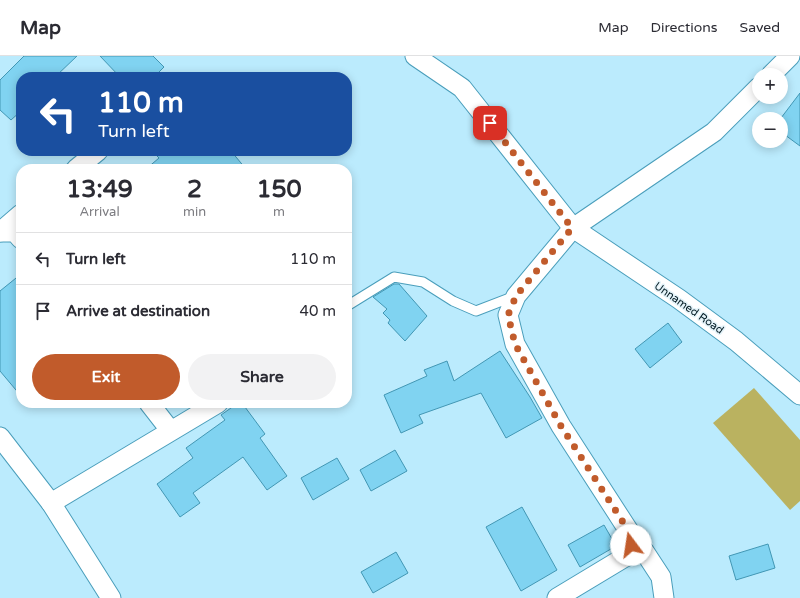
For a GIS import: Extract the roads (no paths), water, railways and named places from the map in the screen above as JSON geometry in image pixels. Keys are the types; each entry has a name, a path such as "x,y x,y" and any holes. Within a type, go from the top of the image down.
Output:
{"street":[{"name":"Unnamed Road","path":"414,56 462,88 572,228 679,299 730,336 800,396"},
{"path":"778,68 790,56"},
{"path":"664,598 661,577 644,550 632,536 561,426 515,344 508,315 516,296 572,228 714,132 752,94"},
{"path":"0,232 16,218"},
{"path":"0,232 16,233"},
{"path":"153,408 170,430"},
{"path":"51,503 170,430 209,408"},
{"path":"0,437 51,503 111,598"},
{"path":"557,598 630,554 632,536"}],"lane":[{"path":"352,303 394,277 423,282 453,301 476,311 516,296"}]}
